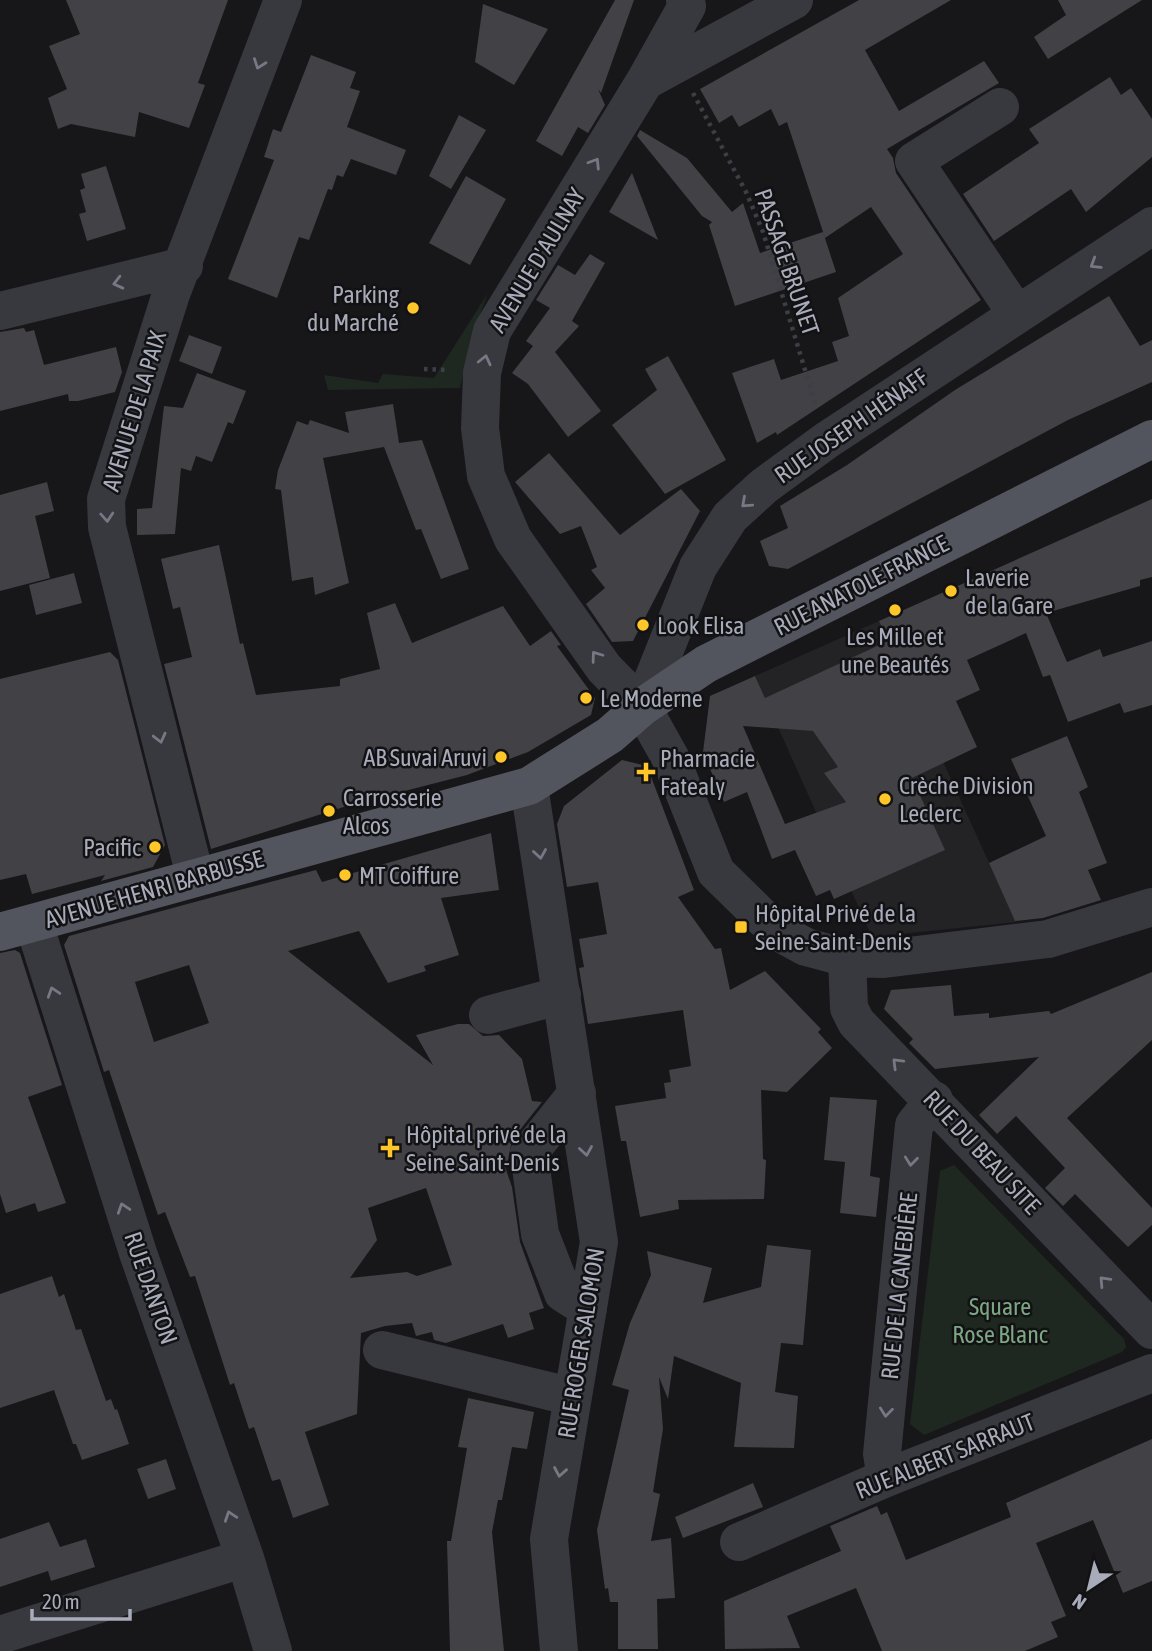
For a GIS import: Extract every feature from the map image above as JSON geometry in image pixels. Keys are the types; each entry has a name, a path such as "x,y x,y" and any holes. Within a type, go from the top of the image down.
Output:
{"main road":[{"name":"RUE ANATOLE FRANCE","path":"307,846 529,786 610,735 642,707 706,664 1152,439"},
{"name":"AVENUE HENRI BARBUSSE","path":"17,928 307,846"}],"street":[{"name":"AVENUE DE LA PAIX","path":"195,876 109,536 106,499 171,294 184,266 283,0"},
{"name":"AVENUE D'AULNAY","path":"685,0 687,6 645,81 492,331 482,373 480,428 486,477 513,539 604,668 642,707 671,759 716,872 732,891 782,934 806,947 848,958 905,957 1048,939 1152,907"},
{"path":"645,81 793,0"},
{"path":"1000,107 914,161 1016,313"},
{"name":"RUE JOSEPH HÉNAFF","path":"642,707 698,567 730,517 764,486 827,440 1016,313 1152,226"},
{"path":"0,311 184,266"},
{"name":"RUE ROGER SALOMON","path":"529,786 599,1242 549,1539 559,1651"},
{"name":"RUE DANTON","path":"17,928 138,1253 245,1558 273,1651"},
{"name":"RUE DU BEAU SITE","path":"848,958 849,1008 856,1022 934,1100 1152,1330"},
{"path":"488,1015 562,995"},
{"path":"577,1093 529,1153 540,1234 563,1293 588,1309"},
{"name":"RUE DE LA CANEBIÈRE","path":"886,1478 882,1454 914,1125 934,1100"},
{"path":"382,1350 573,1396"},
{"name":"RUE ALBERT SARRAUT","path":"739,1542 886,1478 1152,1373"},
{"path":"0,1635 245,1558"}],"path":[{"name":"PASSAGE BRUNET","path":"678,64 746,192 763,232 827,440"}],"shaded area":[{"name":"Crèche Division Leclerc","path":"879,621 1016,922 872,937 755,676"}],"green space":[{"path":"488,293 473,332 460,388 328,390 324,375 378,383 383,374 434,378"},
{"name":"Square Rose Blanc","path":"954,1165 1124,1339 1126,1347 1122,1352 924,1435 910,1424 940,1171"}],"building":[{"path":"66,0 228,0 198,83 205,85 189,128 139,112 135,137 71,124 58,129 48,98 67,89 49,46 80,34"},
{"path":"615,0 634,0 601,93 598,89 605,105 588,133 578,127 562,156 536,141"},
{"path":"859,0 951,0 865,50 899,111 984,61 999,83 887,149 893,158 896,173 981,300 777,435 776,432 757,443 732,373 774,359 781,380 838,361 832,342 849,336 838,298 903,254 871,207 825,238 787,122 779,126 771,109 739,127 732,115 719,123 700,89"},
{"path":"1058,0 1142,0 1048,59 1034,37 1066,15"},
{"path":"483,4 548,29 514,85 475,62"},
{"path":"311,55 356,72 350,88 360,91 347,127 406,150 396,175 351,159 343,177 337,175 332,190 328,189 309,240 299,237 277,298 228,279 274,160 264,157 273,129 281,132"},
{"path":"1110,77 1121,95 1131,88 1152,119 1152,157 1086,212 1071,189 994,241 963,194 1039,143 1029,129"},
{"path":"459,115 486,130 451,189 429,176"},
{"path":"640,130 687,158 732,212 743,203 760,253 823,232 836,272 735,306 709,225 712,222 702,216 637,136"},
{"path":"106,166 126,229 87,241 79,214 86,212 80,190 85,188 81,174"},
{"path":"632,173 658,240 609,212"},
{"path":"466,176 506,199 470,265 429,243"},
{"path":"590,254 605,263 572,321 579,326 555,352 601,411 568,437 528,384 512,373 533,346 526,341 550,308 536,300 558,265 575,275"},
{"path":"1109,296 1140,346 1152,340 1152,382 1068,420 788,569 769,566 760,541 788,528 780,506 847,465 955,390"},
{"path":"24,328 26,332 34,330 44,365 116,347 122,372 115,392 78,401 69,401 68,394 0,411 0,332"},
{"path":"189,335 222,347 212,374 179,361"},
{"path":"668,356 726,460 665,494 612,425 657,390 645,369"},
{"path":"197,373 246,391 233,424 228,422 212,462 196,456 191,471 181,468 175,534 137,535 137,509 152,508 164,406 183,408"},
{"path":"393,404 399,443 422,440 469,569 441,579 421,529 416,530 384,447 323,458 349,583 315,595 313,577 292,581 281,490 275,489 278,470 297,421 308,425 310,420 349,433 345,412"},
{"path":"549,453 620,535 681,489 700,511 633,641 612,642 586,604 605,588 591,570 597,567 581,526 560,534 515,482"},
{"path":"47,482 54,511 35,516 50,578 0,591 0,495"},
{"path":"1152,499 1152,577 1140,580 1140,586 1046,613 1067,662 1100,649 1103,657 1152,641 1152,705 1124,713 1120,703 1068,722 1050,675 1043,677 1026,633 967,660 980,690 956,701 977,747 912,778 945,850 834,899 830,890 816,896 795,850 772,859 747,792 724,802 703,752 710,696 755,676 765,698 888,641 879,621","holes":["743,726 813,731 838,767 824,773 846,802 785,824"]},
{"path":"219,545 240,644 243,643 256,695 340,686 340,679 380,669 367,613 395,603 412,643 503,606 530,646 551,631 561,645 557,646 595,698 591,715 528,752 467,775 350,805 211,849 164,664 192,657 180,607 173,609 161,559"},
{"path":"74,573 82,603 36,615 29,585"},
{"path":"110,652 118,660 165,845 153,867 101,881 105,875 32,894 26,874 0,880 0,679"},
{"path":"1067,736 1088,787 1079,792 1107,863 1088,870 1101,900 1043,918 1015,921 989,863 1046,836 1011,759"},
{"path":"622,760 647,766 694,890 678,897 715,949 721,948 730,990 765,971 821,1029 818,1032 832,1048 787,1092 761,1090 763,1159 766,1160 764,1199 678,1200 679,1209 640,1217 626,1141 621,1141 615,1106 666,1098 664,1083 671,1082 669,1070 691,1066 683,1010 588,1024 579,968 584,967 579,939 607,934 598,882 567,887 557,824 564,806"},
{"name":"Hôpital privé de la Seine Saint-Denis","path":"491,833 499,890 441,898 459,955 424,966 426,971 388,983 359,931 288,951 433,1065 416,1035 458,1024 469,1024 483,1036 499,1035 522,1059 532,1101 542,1102 512,1140 508,1160 504,1164 512,1187 520,1242 544,1308 529,1313 534,1329 508,1338 503,1324 446,1343 434,1340 432,1332 416,1336 412,1323 385,1326 361,1333 357,1414 305,1432 329,1505 293,1518 280,1479 272,1481 254,1427 249,1429 234,1383 230,1385 195,1276 190,1277 165,1212 158,1215 109,1070 104,1072 64,945 69,936 316,870 322,882","holes":["189,965 209,1023 154,1042 135,982","426,1188 452,1265 417,1276 407,1272 350,1278 377,1240 368,1208"]},
{"path":"15,950 20,953 62,1085 28,1097 66,1203 38,1212 35,1203 6,1213 0,1194 0,953"},
{"path":"1152,972 1152,1040 1067,1118 1152,1208 1152,1225 1128,1247 1075,1194 1063,1206 1045,1188 1065,1168 1016,1116 997,1134 979,1115 1039,1057 935,1069 909,1043 913,1039 884,1009 891,990 951,985 954,1016 989,1013 989,1018 1049,1011 1051,1014"},
{"path":"830,1097 877,1100 870,1176 880,1178 876,1217 840,1213 845,1162 824,1160"},
{"path":"767,1245 811,1250 803,1345 781,1343 775,1392 798,1396 794,1448 734,1447 741,1383 674,1356 668,1399 659,1377 663,1429 653,1492 660,1494 651,1541 671,1538 675,1598 657,1599 658,1649 618,1649 618,1602 610,1602 608,1588 605,1589 597,1530 629,1390 612,1385 630,1323 651,1275 647,1251 712,1268 703,1303 761,1287"},
{"path":"52,1276 59,1297 64,1294 76,1330 81,1329 106,1401 111,1399 115,1410 117,1409 129,1444 82,1460 76,1444 73,1444 54,1390 0,1408 0,1294"},
{"path":"468,1398 534,1412 527,1449 512,1447 502,1500 498,1500 492,1532 504,1651 450,1651 447,1541 451,1541 467,1448 458,1447"},
{"path":"1152,1439 1152,1581 1123,1593 1093,1520 1036,1543 1066,1616 1051,1622 1058,1637 1025,1651 882,1651 856,1588 787,1616 800,1648 725,1649 724,1601 841,1551 830,1526 877,1506 881,1515 887,1512 906,1560 1011,1517 1006,1503"},
{"path":"166,1459 176,1489 148,1499 137,1469"},
{"path":"753,1483 763,1507 683,1538 675,1517"},
{"path":"49,1522 60,1547 86,1539 95,1567 51,1581 48,1571 0,1587 0,1539"}],"place":[{"name":"Parking du Marché","path":"413,308"},
{"name":"Laverie de la Gare","path":"951,591"},
{"name":"Les Mille et une Beautés","path":"895,610"},
{"name":"Look Elisa","path":"643,625"},
{"name":"Le Moderne","path":"586,698"},
{"name":"AB Suvai Aruvi","path":"501,757"},
{"name":"Pharmacie Fatealy","path":"646,772"},
{"name":"Crèche Division Leclerc","path":"885,799"},
{"name":"Carrosserie Alcos","path":"329,811"},
{"name":"Pacific","path":"155,847"},
{"name":"MT Coiffure","path":"345,875"},
{"name":"Hôpital Privé de la Seine-Saint-Denis","path":"741,927"},
{"name":"Hôpital privé de la Seine Saint-Denis","path":"390,1148"}]}
